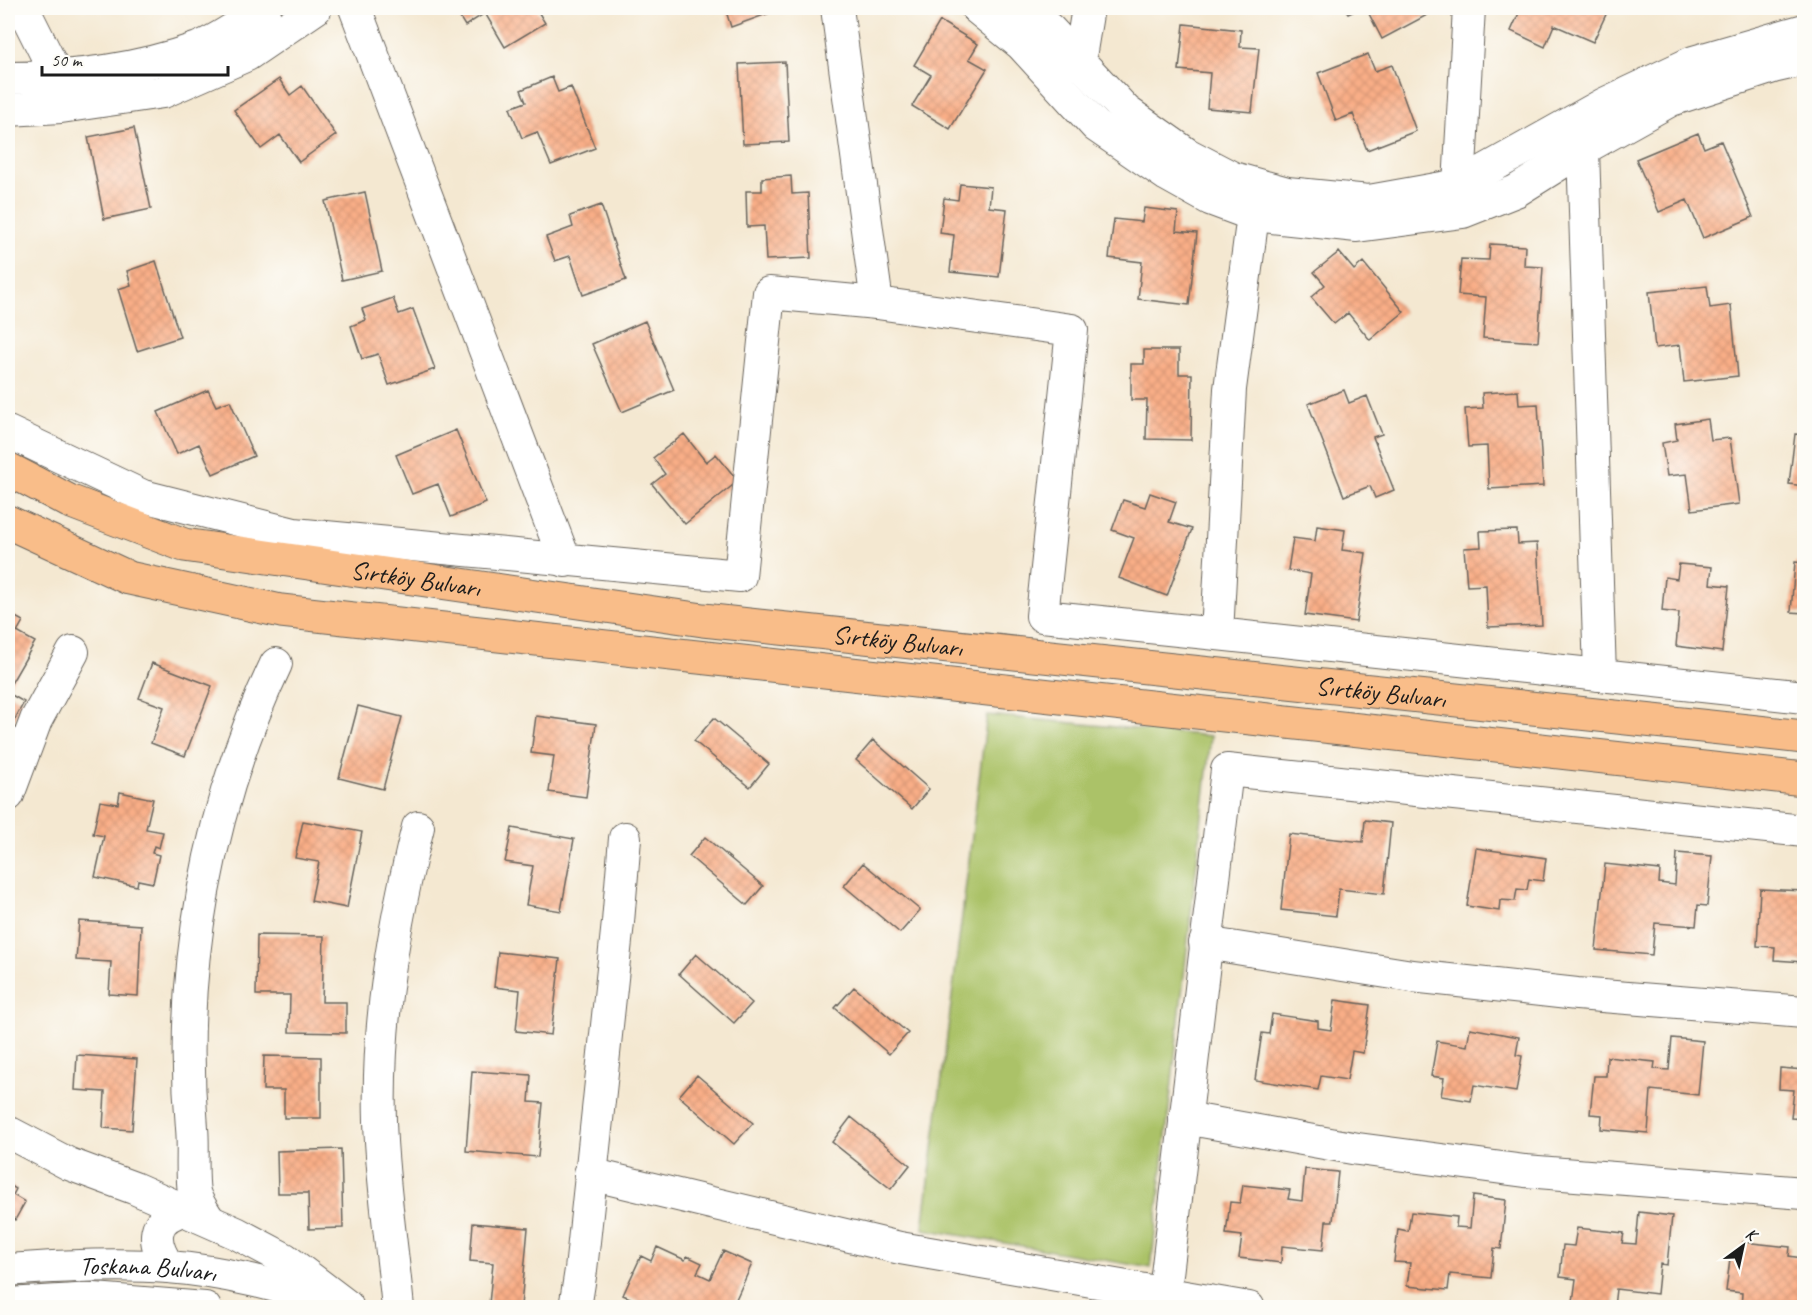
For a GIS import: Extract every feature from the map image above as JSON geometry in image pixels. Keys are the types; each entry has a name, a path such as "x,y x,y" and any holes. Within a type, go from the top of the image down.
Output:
{"main road":[{"name":"Sırtköy Bulvarı","path":"8,469 69,501 184,545 703,620 1804,737"},
{"name":"Sırtköy Bulvarı","path":"8,522 129,578 294,612 1804,779"},
{"path":"294,612 302,562"},
{"path":"876,676 880,639"},
{"path":"1771,775 1772,733"}],"street":[{"path":"23,8 58,78"},
{"path":"8,78 58,78 130,67 200,47 265,8"},
{"path":"8,110 61,107 163,92 247,55 316,8"},
{"path":"355,8 565,561"},
{"path":"837,8 877,303"},
{"path":"977,8 1021,44 1096,126 1167,175 1210,199 1253,215 1357,226 1461,199 1516,191 1582,149 1671,100 1773,67 1801,32"},
{"path":"1024,8 1049,29 1126,111 1187,154 1233,178 1287,194 1370,201 1461,199 1604,104 1693,62 1801,32"},
{"path":"1080,63 1088,8"},
{"path":"1461,199 1469,8"},
{"path":"1582,149 1600,675"},
{"path":"1217,634 1230,389 1253,215"},
{"path":"8,432 143,496 294,534 740,576 769,293 877,303 1072,330 1042,616 1804,697"},
{"path":"8,795 36,720 73,652"},
{"path":"196,1215 188,1053 190,988 211,856 229,778 252,715 276,664"},
{"path":"1164,1301 1227,770 1804,831"},
{"path":"398,1308 380,1122 380,1075 389,961 418,826"},
{"path":"574,1308 581,1270 625,838"},
{"path":"1205,943 1436,978 1577,994 1804,1012"},
{"path":"1185,1118 1358,1149 1525,1171 1804,1193"},
{"path":"8,1132 69,1164 196,1215 285,1259 351,1307"},
{"path":"590,1174 900,1248 1164,1301 1249,1308"},
{"path":"169,1267 160,1255 156,1242 159,1225 168,1214 196,1215"},
{"name":"Toskana Bulvarı","path":"8,1269 79,1265 169,1267 278,1287 351,1307"},
{"name":"Toskana Bulvarı","path":"22,1305 94,1299 205,1308"}],"green space":[{"path":"987,715 1211,736 1151,1268 923,1229"}],"building":[{"path":"454,8 536,8 545,23 505,47 485,13 465,26"},
{"path":"725,8 777,8 778,10 731,27"},
{"path":"1344,8 1361,8 1348,14"},
{"path":"1366,8 1426,8 1429,14 1382,39"},
{"path":"1509,8 1609,8 1593,42 1554,25 1545,47 1511,31 1519,13"},
{"path":"940,21 978,44 969,59 987,69 950,129 912,106 931,75 914,65"},
{"path":"1184,24 1241,30 1240,47 1259,48 1252,112 1207,108 1210,73 1179,70"},
{"path":"1368,54 1375,71 1392,65 1416,131 1367,150 1353,114 1336,121 1318,73"},
{"path":"785,62 789,142 743,144 739,64"},
{"path":"552,77 558,92 571,87 595,148 551,165 537,132 522,138 510,108 526,102 521,90"},
{"path":"279,79 290,95 302,86 336,135 299,162 280,135 261,149 234,110"},
{"path":"134,128 151,209 104,219 88,137"},
{"path":"1698,133 1704,148 1721,141 1753,217 1703,238 1687,200 1659,212 1636,159"},
{"path":"791,176 792,194 808,193 811,258 766,260 764,226 747,227 746,191 762,191 762,178"},
{"path":"960,184 991,187 989,207 1007,209 999,277 950,272 954,235 940,233 944,198 958,200"},
{"path":"365,192 382,271 342,280 325,201"},
{"path":"601,205 626,280 583,295 570,256 555,261 546,237 573,227 570,216"},
{"path":"1144,208 1178,212 1176,231 1197,233 1189,305 1138,299 1142,262 1109,258 1114,219 1142,222"},
{"path":"1490,244 1525,246 1524,266 1543,267 1538,342 1483,338 1486,297 1458,295 1461,259 1489,260"},
{"path":"1339,252 1354,270 1363,262 1404,312 1370,340 1348,313 1334,324 1311,297 1325,285 1314,272"},
{"path":"156,261 180,337 137,351 118,289 131,285 127,271"},
{"path":"1707,286 1710,308 1731,305 1738,376 1684,382 1680,345 1655,348 1649,292"},
{"path":"393,298 399,314 413,309 435,369 389,385 378,354 362,359 351,326 366,320 362,309"},
{"path":"645,321 674,390 622,412 592,344"},
{"path":"1144,350 1179,350 1179,374 1192,374 1191,440 1146,439 1147,400 1131,400 1131,364 1144,364"},
{"path":"208,390 216,406 230,401 254,456 213,474 199,444 177,454 158,412"},
{"path":"1344,390 1349,403 1367,396 1382,434 1373,437 1394,490 1375,498 1370,486 1344,496 1308,404"},
{"path":"1518,391 1519,405 1538,404 1543,486 1489,489 1487,446 1468,447 1465,409 1483,408 1482,393"},
{"path":"1708,419 1711,440 1730,438 1739,504 1692,510 1687,474 1667,476 1662,443 1677,440 1675,424"},
{"path":"456,430 486,503 451,517 438,484 412,494 396,455"},
{"path":"684,434 706,462 716,454 738,481 685,524 652,484 665,474 653,458"},
{"path":"1795,434 1804,435 1804,486 1789,484"},
{"path":"1150,493 1176,502 1169,522 1192,529 1167,596 1119,578 1134,538 1112,530 1123,500 1145,507"},
{"path":"1317,526 1345,530 1342,550 1366,553 1356,622 1305,615 1311,574 1288,570 1293,538 1315,541"},
{"path":"1517,530 1518,544 1537,543 1542,625 1488,627 1486,585 1467,586 1464,548 1481,547 1480,531"},
{"path":"1795,562 1804,563 1804,613 1791,612"},
{"path":"1679,564 1712,567 1710,584 1729,586 1722,652 1676,646 1679,613 1662,611 1665,577 1677,579"},
{"path":"8,613 23,621 17,632 35,642 9,687"},
{"path":"152,663 212,686 185,756 151,743 164,707 139,698"},
{"path":"8,693 24,702 8,732"},
{"path":"358,706 402,717 383,789 339,778"},
{"path":"536,716 596,724 586,797 549,792 554,756 531,753"},
{"path":"714,718 769,764 750,787 694,741"},
{"path":"873,740 929,789 912,809 856,760"},
{"path":"120,792 153,799 146,829 163,832 159,848 154,846 152,853 159,855 153,883 138,880 137,886 95,877 104,836 93,834 100,801 118,804"},
{"path":"1365,820 1391,823 1384,894 1339,889 1336,916 1281,910 1289,834 1363,842"},
{"path":"303,821 362,832 347,908 311,901 319,862 295,858"},
{"path":"512,828 574,839 561,911 526,905 533,866 505,862"},
{"path":"705,837 763,886 747,905 689,856"},
{"path":"1476,848 1546,858 1543,881 1529,879 1527,890 1517,889 1515,901 1500,900 1499,911 1467,906"},
{"path":"1677,853 1712,856 1707,906 1698,905 1696,926 1655,923 1652,955 1596,950 1605,864 1660,870 1659,883 1675,885"},
{"path":"863,863 920,910 900,933 844,886"},
{"path":"1760,889 1804,891 1804,962 1774,960 1775,947 1757,946"},
{"path":"79,921 141,925 138,996 109,994 111,962 76,960"},
{"path":"257,935 324,936 322,1002 346,1002 346,1033 289,1032 290,995 256,995"},
{"path":"498,952 560,959 551,1035 516,1031 520,990 494,987"},
{"path":"696,954 752,1003 734,1023 679,974"},
{"path":"854,987 908,1033 889,1054 835,1008"},
{"path":"1335,1000 1370,1005 1363,1053 1352,1051 1347,1080 1321,1076 1318,1090 1255,1080 1262,1033 1269,1034 1272,1014 1318,1021 1318,1028 1331,1030"},
{"path":"1470,1028 1519,1037 1516,1055 1522,1056 1516,1092 1474,1085 1471,1101 1441,1096 1444,1078 1431,1076 1437,1041 1467,1046"},
{"path":"1672,1038 1703,1041 1698,1095 1651,1090 1648,1133 1601,1129 1602,1115 1590,1114 1594,1076 1606,1076 1607,1057 1655,1062 1654,1069 1669,1070"},
{"path":"77,1055 137,1059 132,1130 103,1128 105,1092 75,1090"},
{"path":"264,1056 321,1057 321,1118 284,1118 284,1090 263,1090"},
{"path":"1780,1068 1804,1070 1804,1119 1791,1118 1794,1090 1779,1089"},
{"path":"472,1071 531,1075 529,1102 543,1103 538,1157 466,1151"},
{"path":"697,1075 753,1123 734,1144 679,1096"},
{"path":"851,1117 910,1165 891,1189 832,1142"},
{"path":"341,1149 343,1228 309,1229 308,1193 278,1193 277,1151"},
{"path":"1305,1169 1338,1172 1333,1221 1326,1221 1323,1250 1282,1246 1281,1263 1239,1258 1242,1236 1226,1234 1230,1202 1240,1203 1243,1185 1290,1190 1288,1199 1302,1201"},
{"path":"8,1184 16,1189 13,1195 25,1202 15,1220 8,1216"},
{"path":"1473,1196 1506,1200 1501,1249 1494,1248 1491,1278 1450,1274 1448,1290 1407,1286 1410,1263 1394,1262 1398,1229 1408,1231 1411,1212 1457,1217 1456,1227 1470,1228"},
{"path":"1639,1212 1672,1216 1667,1265 1660,1264 1657,1294 1616,1289 1614,1307 1573,1302 1576,1279 1560,1277 1563,1245 1574,1246 1577,1228 1624,1233 1622,1243 1636,1244"},
{"path":"473,1223 528,1228 521,1306 489,1304 493,1263 470,1261"},
{"path":"1743,1242 1790,1247 1789,1256 1802,1258 1804,1254 1804,1305 1783,1303 1782,1308 1741,1308 1742,1293 1726,1291 1730,1259 1741,1260"},
{"path":"657,1247 685,1260 687,1256 702,1263 697,1273 710,1279 723,1251 752,1264 732,1308 637,1308 639,1302 623,1295 641,1256 651,1261"}]}
